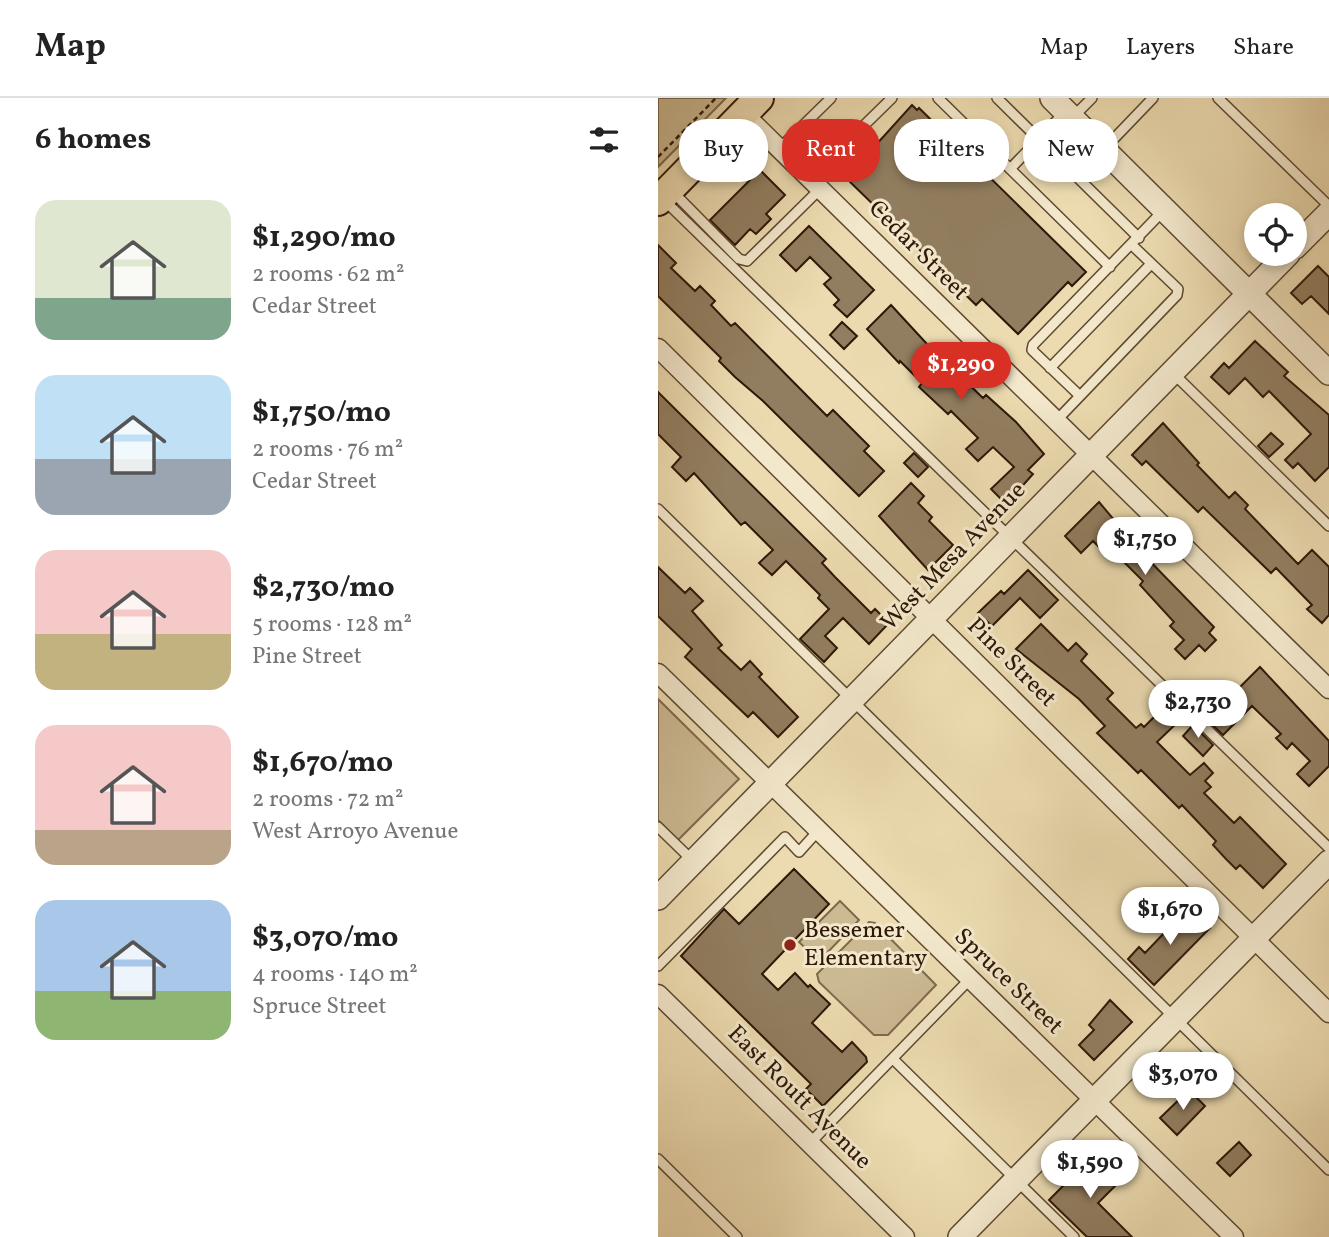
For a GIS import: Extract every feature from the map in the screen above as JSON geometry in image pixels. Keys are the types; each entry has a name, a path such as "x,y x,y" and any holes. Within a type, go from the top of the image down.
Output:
{"main road":[{"path":"663,196 751,106"}],"street":[{"name":"Cedar Street","path":"751,106 779,149 1329,690"},
{"path":"1118,165 1329,373"},
{"path":"1307,235 1329,213"},
{"name":"West Mesa Avenue","path":"658,898 1275,266"},
{"name":"Pine Street","path":"658,348 1329,1013"},
{"name":"Spruce Street","path":"658,673 1234,1237"},
{"path":"960,1237 1329,862"},
{"name":"East Routt Avenue","path":"658,994 905,1237"}],"lane":[{"path":"779,149 831,98"},
{"path":"871,119 892,98"},
{"path":"938,98 1110,267"},
{"path":"997,98 1023,123"},
{"path":"1063,109 1092,98"},
{"path":"1118,134 1153,98"},
{"path":"1218,98 1329,206"},
{"path":"1010,169 1023,156"},
{"path":"1056,421 1177,295 1178,289 1151,264 1135,241 1079,182"},
{"path":"663,196 739,259 747,261 820,189"},
{"path":"663,196 1329,848"},
{"path":"1080,396 1032,350 1033,345 1164,210"},
{"path":"1050,368 1151,264"},
{"path":"1171,371 1329,526"},
{"path":"658,509 1329,1170"},
{"path":"658,827 694,862"},
{"path":"658,966 785,837 799,852 818,831"},
{"path":"810,1143 970,979"},
{"path":"893,1059 1074,1237"},
{"path":"658,1159 737,1237"}],"path":[{"path":"658,157 716,98"}],"shaded area":[{"path":"658,98 726,98 705,119 679,119 679,146 658,167"},
{"path":"658,699 739,779 678,840 658,820"},
{"path":"840,901 859,920 819,961 799,942"},
{"path":"869,922 875,923 936,985 888,1035 874,1035 819,982 817,974"}],"building":[{"path":"912,105 930,119 899,119"},
{"path":"894,125 894,182 994,182 1086,272 1072,286 1068,282 1018,334 982,299 976,305 850,182 880,182 880,140"},
{"path":"768,178 785,195 766,214 771,219 756,234 750,229 735,245 710,220 748,182 768,182"},
{"path":"809,226 874,290 847,317 834,305 839,300 824,284 831,278 810,257 796,271 780,255"},
{"path":"658,245 676,263 671,268 695,291 700,286 715,301 711,305 731,326 735,323 827,416 833,410 869,446 864,451 884,471 859,496 735,377 719,361 721,358 658,296"},
{"path":"1318,266 1329,277 1329,314 1311,296 1302,304 1291,293"},
{"path":"891,305 983,398 986,395 1016,422 1044,454 1028,470 1033,474 1006,504 991,489 1014,467 993,447 978,461 966,449 978,438 951,411 948,414 919,387 922,383 867,329"},
{"path":"842,322 857,336 844,349 830,335"},
{"path":"1255,341 1288,372 1284,376 1329,415 1329,467 1315,481 1298,463 1293,468 1285,460 1311,434 1269,391 1263,397 1245,378 1229,394 1211,377 1224,363 1229,368"},
{"path":"658,392 826,559 822,563 871,613 875,609 889,623 869,644 843,618 825,636 837,648 824,662 800,639 829,609 818,598 820,595 786,561 772,575 759,563 773,550 745,522 741,525 694,473 686,481 672,467 681,457 658,434"},
{"path":"1163,423 1199,463 1197,465 1229,498 1235,492 1248,505 1245,509 1298,564 1312,550 1329,567 1329,615 1322,623 1307,609 1312,605 1276,568 1271,573 1203,507 1198,512 1146,461 1142,465 1132,455"},
{"path":"1271,433 1283,444 1269,457 1258,446"},
{"path":"914,453 928,467 918,477 904,463"},
{"path":"911,483 924,496 918,503 932,517 929,521 953,545 928,570 879,516"},
{"path":"1099,502 1141,552 1214,627 1209,633 1216,640 1205,651 1199,645 1185,659 1175,649 1184,640 1170,626 1174,622 1140,585 1143,581 1112,550 1107,555 1093,541 1081,553 1065,536"},
{"path":"658,567 685,593 690,588 703,601 692,611 722,645 718,648 741,670 750,661 762,674 759,677 798,717 778,737 753,712 748,717 685,657 692,649 658,616"},
{"path":"1028,570 1058,600 1040,618 1020,598 992,626 978,613 1001,591 1004,594"},
{"path":"1041,624 1068,651 1076,643 1087,654 1081,661 1113,693 1107,699 1136,728 1141,724 1144,727 1166,705 1180,720 1157,742 1190,775 1204,763 1213,773 1205,781 1211,787 1204,793 1234,823 1240,817 1286,864 1263,888 1240,865 1236,869 1226,859 1213,845 1216,841 1182,805 1179,808 1141,770 1138,773 1097,733 1105,726 1079,699 1016,649"},
{"path":"1260,667 1329,741 1329,766 1309,786 1297,774 1310,761 1292,743 1287,749 1276,738 1281,734 1252,706 1223,735 1203,716 1221,698 1225,702"},
{"path":"1193,725 1213,745 1203,756 1183,736"},
{"path":"794,869 829,904 762,974 778,990 795,973 808,987 810,985 830,1004 812,1023 842,1052 852,1042 866,1057 867,1062 823,1106 806,1089 811,1084 681,956 724,909 739,924"},
{"path":"1189,907 1210,928 1154,985 1128,959 1139,947 1145,953"},
{"path":"1110,1000 1132,1022 1094,1060 1079,1045 1094,1030 1089,1025"},
{"path":"1189,1090 1205,1106 1177,1135 1160,1118"},
{"path":"1239,1142 1251,1155 1230,1176 1217,1163"},
{"path":"1096,1153 1122,1179 1098,1203 1132,1237 1087,1237 1049,1200"}],"place":[{"name":"Bessemer Elementary","path":"790,945"}]}
